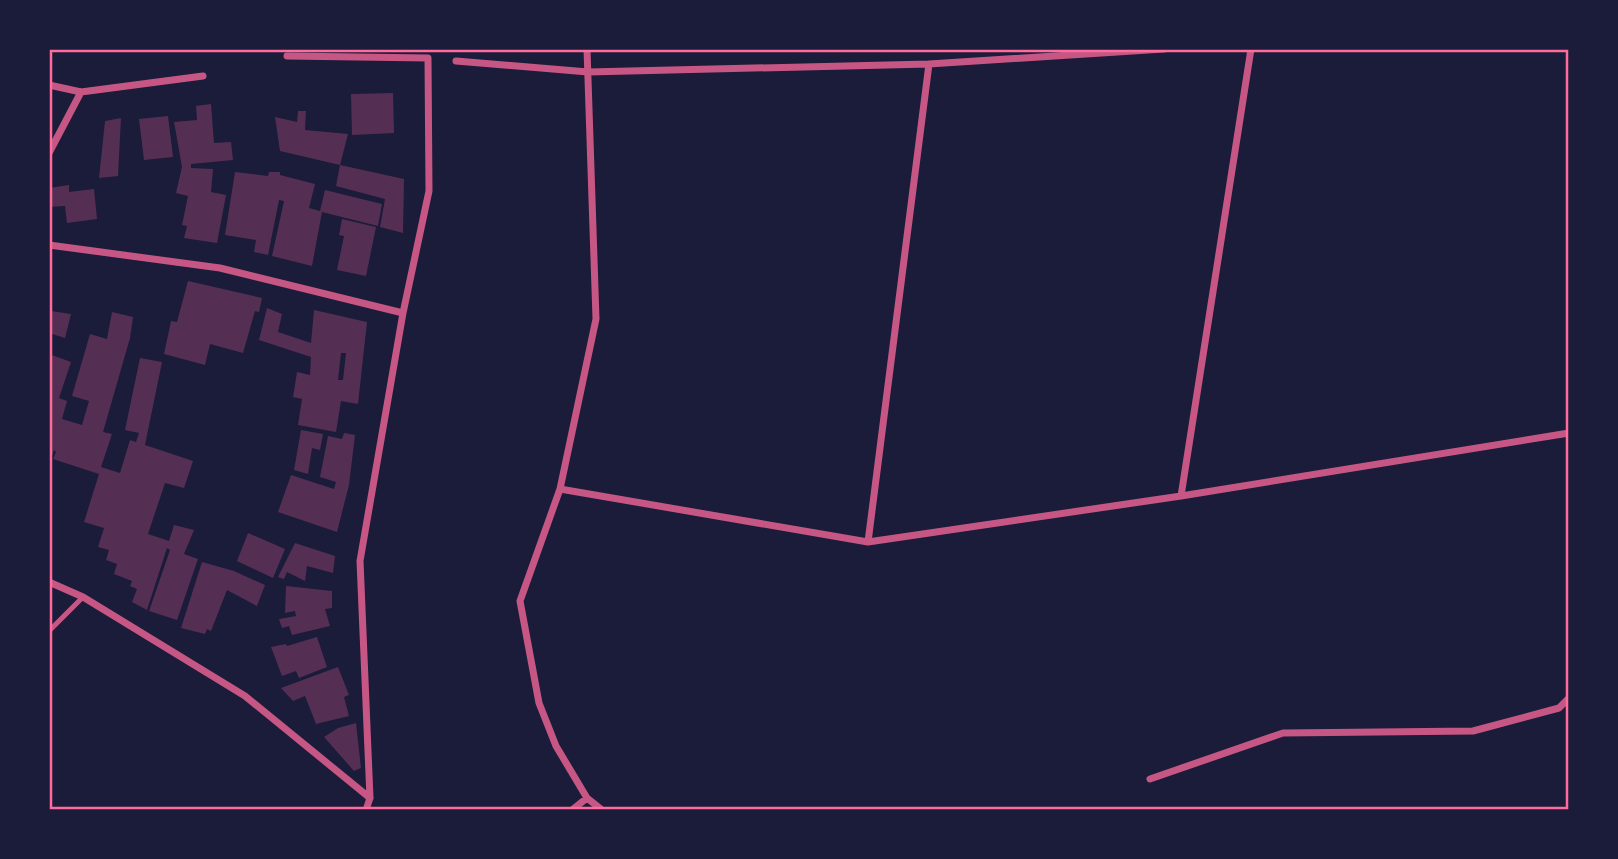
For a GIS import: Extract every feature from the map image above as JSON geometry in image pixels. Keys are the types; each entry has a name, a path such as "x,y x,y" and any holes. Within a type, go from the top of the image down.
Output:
{"street":[{"path":"587,49 596,319 560,489 520,601 539,703 556,746 587,798 602,810"},
{"path":"456,61 589,72 929,64 1164,49"},
{"path":"1181,496 1251,49"},
{"path":"287,56 428,58 429,191 403,313 360,561 370,798 366,810"},
{"path":"868,542 929,64"},
{"path":"49,85 81,92 203,76"},
{"path":"49,153 81,92"},
{"path":"49,246 220,268 403,313"},
{"path":"560,489 868,542 1181,496 1569,433"},
{"path":"49,582 83,597 245,696 370,798"},
{"path":"1150,779 1283,733 1473,731 1559,708 1569,698"},
{"path":"572,810 587,798"}],"lane":[{"path":"49,631 83,597"}],"building":[{"path":"393,93 394,133 352,135 351,94"},
{"path":"211,104 214,143 231,142 233,160 191,164 191,168 213,169 211,192 226,195 217,243 184,238 187,226 182,225 188,196 176,193 182,167 174,122 197,120 196,106"},
{"path":"298,111 306,111 305,130 348,134 340,165 280,151 275,117 297,122"},
{"path":"168,116 173,157 144,160 139,119"},
{"path":"121,118 118,176 99,178 105,121"},
{"path":"340,165 404,179 403,233 380,227 385,199 336,186"},
{"path":"235,172 268,176 269,172 280,172 280,175 315,184 309,208 320,211 325,190 382,204 378,226 322,212 312,266 272,256 284,201 279,200 268,255 254,252 256,240 225,235"},
{"path":"69,185 69,192 94,189 97,219 67,223 65,206 49,207 49,188"},
{"path":"342,219 376,227 366,276 337,270 344,236 339,235"},
{"path":"188,281 262,298 259,312 255,311 243,353 210,344 205,365 164,354 171,321 177,322"},
{"path":"267,308 282,314 278,332 311,343 314,310 367,322 358,404 341,401 336,432 298,425 302,399 293,397 297,372 310,375 311,357 259,340","holes":["341,353 346,353 343,380 338,380"]},
{"path":"51,311 71,314 65,338 49,333"},
{"path":"112,312 133,317 130,338 103,432 112,434 101,467 120,473 130,440 136,442 139,433 125,430 140,358 162,362 145,445 193,461 184,488 165,483 148,534 169,541 174,525 194,530 184,554 198,559 177,620 149,611 170,550 167,548 147,610 132,602 137,589 130,586 132,581 114,574 117,564 106,560 109,550 98,547 104,528 84,522 99,474 53,459 56,452 54,450 49,465 49,354 71,362 59,398 67,401 62,419 82,425 89,401 72,396 90,334 107,339"},
{"path":"301,430 323,434 320,450 312,448 308,474 294,470"},
{"path":"344,433 355,435 349,485 337,532 278,512 291,475 334,489 336,482 320,477 328,436 342,439"},
{"path":"248,533 285,549 273,578 237,561"},
{"path":"295,543 335,556 333,573 307,566 305,581 287,572 284,579 278,577"},
{"path":"202,562 234,571 265,585 257,606 227,590 211,631 207,629 205,634 181,628"},
{"path":"286,586 332,591 332,608 325,609 330,626 292,635 289,626 282,628 279,619 296,616 295,611 285,613"},
{"path":"317,637 327,667 299,678 296,671 282,676 271,647 287,646"},
{"path":"338,667 349,695 344,697 349,716 316,724 305,696 293,701 281,688"},
{"path":"356,723 361,768 354,771 324,737 338,728"}]}
